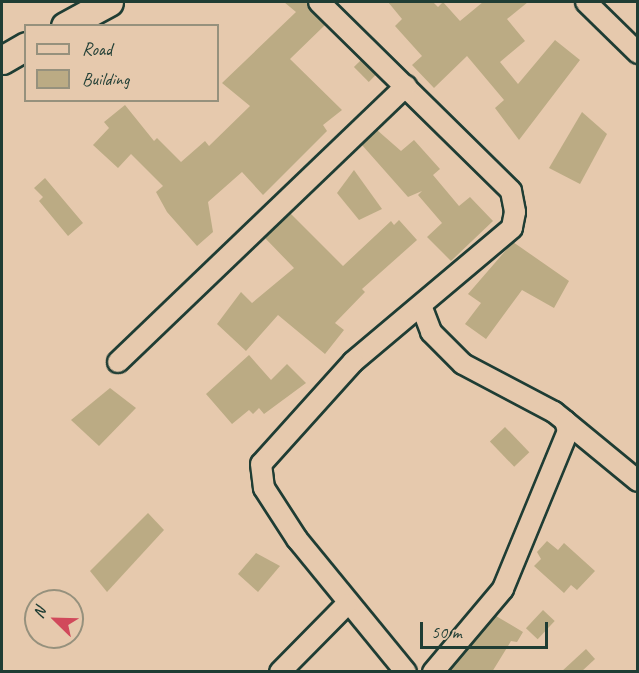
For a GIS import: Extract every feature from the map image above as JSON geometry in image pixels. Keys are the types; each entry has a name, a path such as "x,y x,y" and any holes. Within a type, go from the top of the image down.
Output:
{"street":[{"path":"68,24 109,2"},
{"path":"319,2 511,191 515,212 512,228 422,308 353,363 261,464 264,488 347,604 406,672"},
{"path":"586,2 638,53"},
{"path":"2,60 24,47"},
{"path":"118,362 406,86"},
{"path":"422,308 431,332 463,364 565,421 638,481"},
{"path":"433,672 492,603 513,571 532,516 566,443 565,421"},
{"path":"280,672 347,604"}],"building":[{"path":"284,2 307,2 325,25 290,59 342,110 323,125 327,131 263,195 242,172 208,202 213,232 197,246 167,212 156,192 163,186 131,154 118,168 93,145 109,128 104,122 125,105 154,141 157,138 181,162 205,141 209,146 250,106 222,83 296,12"},
{"path":"388,2 433,2 438,7 443,2 460,21 483,2 528,2 507,19 525,41 500,62 518,84 555,40 580,60 519,140 495,108 504,100 467,56 434,88 412,65 422,56 395,26 402,19"},
{"path":"361,60 376,75 369,82 354,67"},
{"path":"582,112 607,134 580,184 549,168"},
{"path":"377,130 401,151 414,140 440,169 433,175 459,206 470,197 493,221 451,261 427,237 442,223 418,195 422,191 408,197 362,145"},
{"path":"354,170 382,209 359,220 337,193"},
{"path":"45,178 83,223 68,236 39,201 43,197 34,188"},
{"path":"290,213 343,266 391,221 394,225 399,220 417,240 362,289 365,292 335,323 344,330 325,354 278,315 246,351 217,324 241,292 252,303 294,268 265,238"},
{"path":"513,242 569,281 554,308 522,290 486,339 465,324 481,303 468,294"},
{"path":"249,355 271,380 287,364 306,383 264,414 259,408 253,414 249,410 232,424 206,394"},
{"path":"110,388 136,408 99,446 71,420"},
{"path":"505,427 529,452 514,467 490,442"},
{"path":"148,513 164,530 107,592 90,571"},
{"path":"547,541 558,550 564,543 595,571 577,590 571,585 564,593 534,566 541,559 537,552"},
{"path":"256,553 280,566 258,592 238,574"},
{"path":"543,610 555,621 538,639 526,628"},
{"path":"496,616 523,632 517,642 511,641 492,672 449,672"},
{"path":"586,649 595,659 581,672 561,672"}]}
